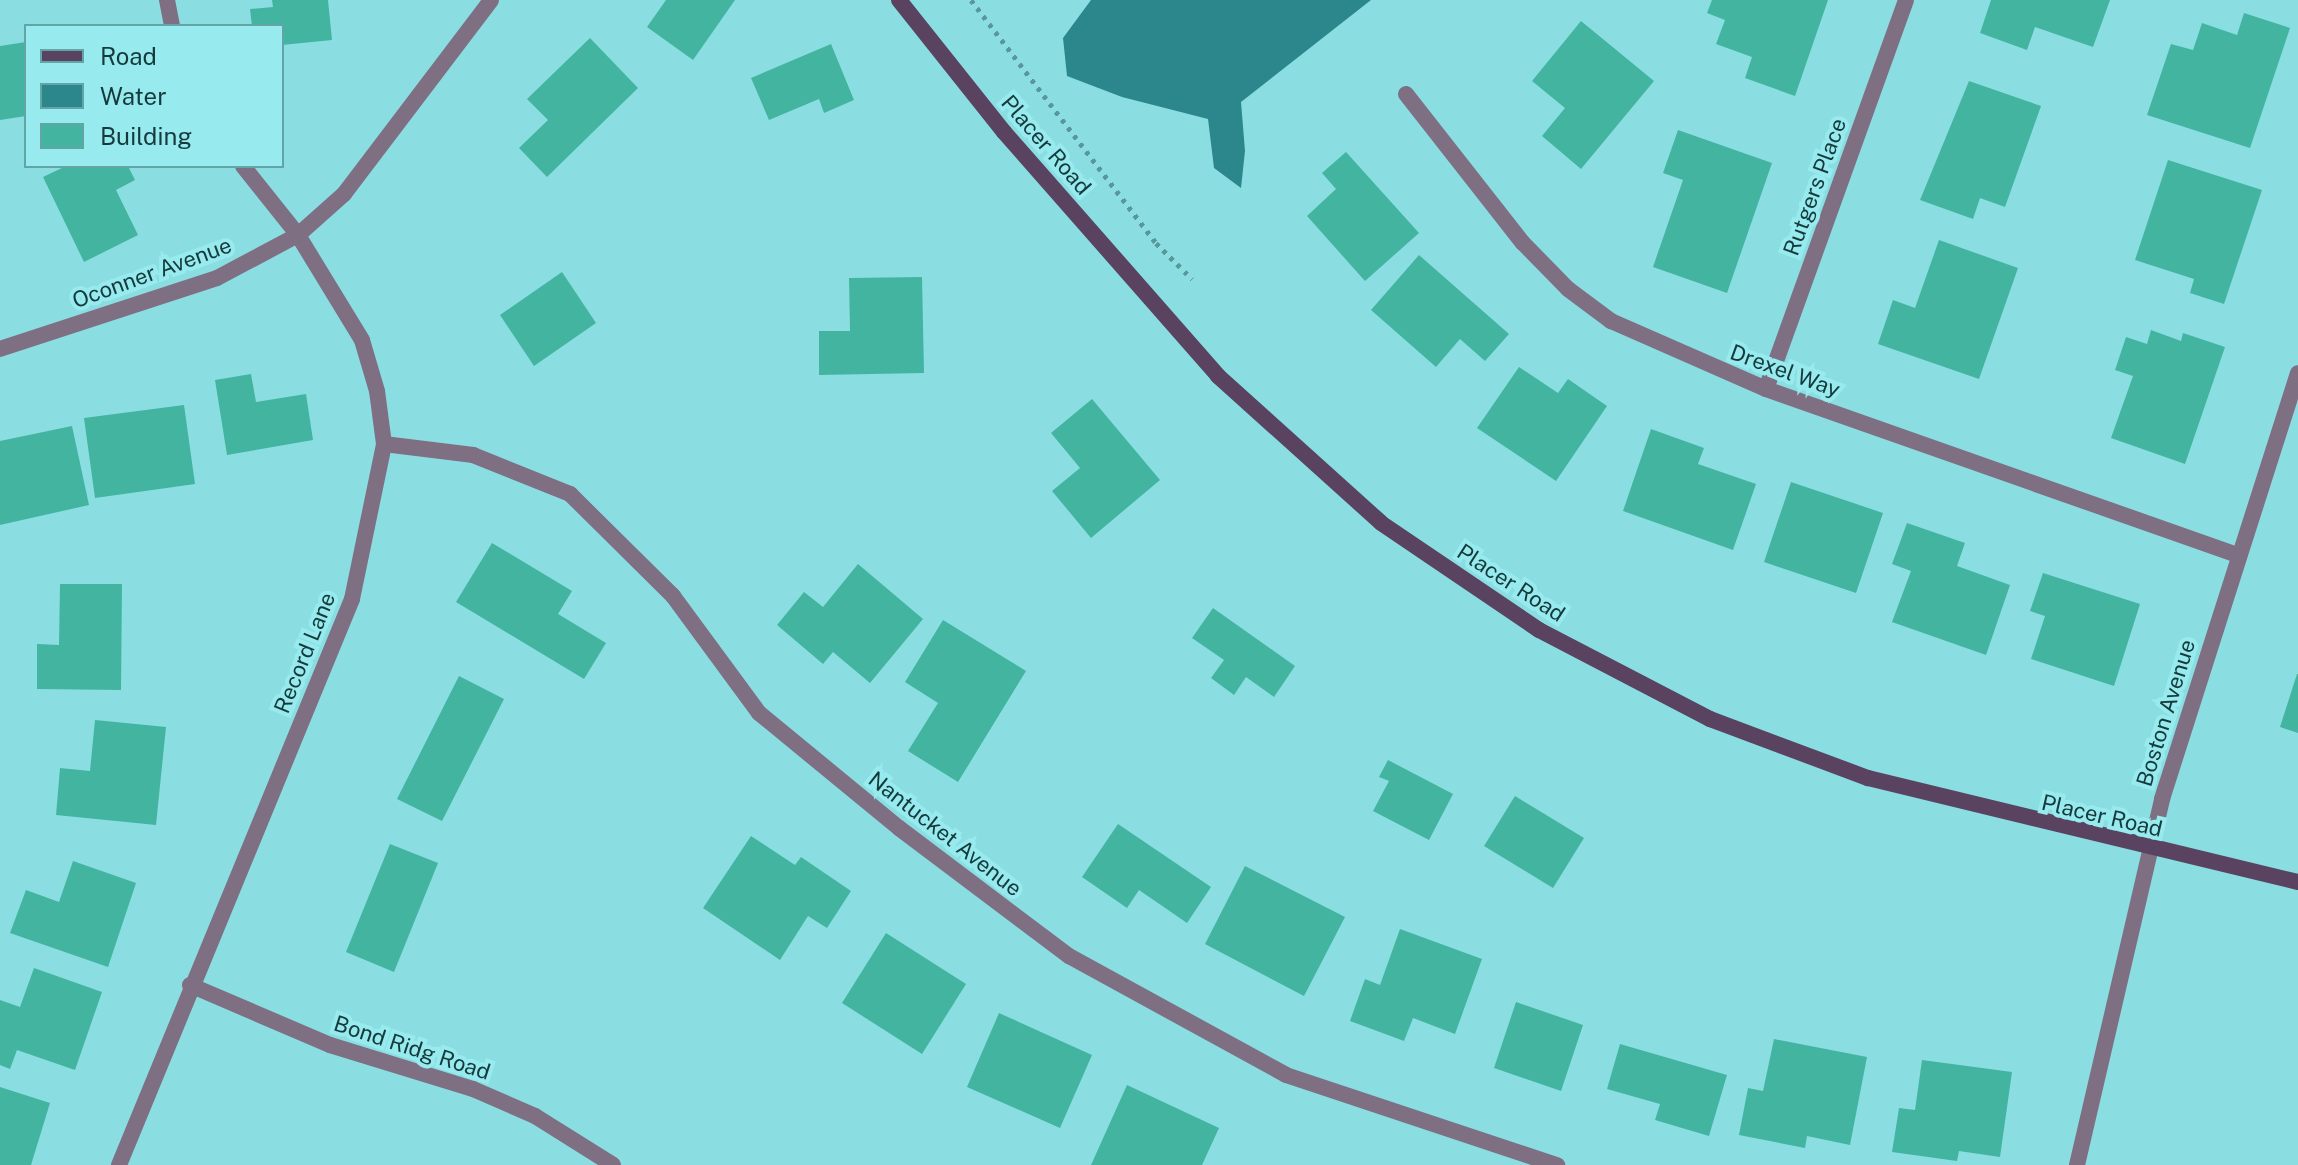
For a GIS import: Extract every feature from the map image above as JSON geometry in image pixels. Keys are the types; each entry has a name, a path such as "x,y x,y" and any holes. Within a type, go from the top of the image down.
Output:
{"main road":[{"name":"Placer Road","path":"899,0 1004,132 1218,376 1381,523 1526,621 1710,719 1868,778 2150,850 2298,882"}],"street":[{"path":"167,0 172,24"},
{"name":"Oconner Avenue","path":"0,349 217,278 298,235 344,194 491,0"},
{"name":"Rutgers Place","path":"1766,389 1906,0"},
{"name":"Drexel Way","path":"1406,94 1523,243 1568,289 1637,335 1766,389 2237,555"},
{"name":"Record Lane","path":"119,1165 190,985 352,599 384,444 377,391 362,340 298,235 245,168"},
{"name":"Boston Avenue","path":"2077,1165 2150,850 2237,555 2298,373"},
{"name":"Nantucket Avenue","path":"384,444 473,455 570,494 673,596 759,713 899,828 1069,956 1286,1075 1557,1165"},
{"name":"Bond Ridg Road","path":"190,985 330,1045 473,1089 535,1116 613,1165"}],"path":[{"path":"971,0 1156,243 1192,279"}],"water":[{"path":"1091,0 1371,0 1241,102 1245,151 1241,188 1214,168 1208,119 1122,97 1067,76 1063,38"}],"building":[{"path":"272,0 328,0 332,40 284,45 284,24 252,24 250,9 273,7"},
{"path":"666,0 735,0 693,60 647,27"},
{"path":"1712,0 1828,0 1795,96 1745,78 1752,57 1716,44 1725,20 1707,13"},
{"path":"1991,0 2110,0 2093,47 2035,27 2027,50 1980,33"},
{"path":"2244,13 2290,28 2250,148 2147,115 2171,44 2193,50 2202,23 2237,35"},
{"path":"1581,21 1654,81 1581,169 1542,136 1565,108 1532,81"},
{"path":"590,38 638,88 547,177 519,148 548,120 527,99"},
{"path":"24,42 24,116 0,120 0,46"},
{"path":"831,44 854,100 824,113 819,99 769,120 751,78"},
{"path":"1969,81 2041,106 2005,207 1980,198 1973,219 1920,200"},
{"path":"1678,130 1772,163 1727,293 1653,267 1683,180 1663,173"},
{"path":"1346,152 1419,233 1365,281 1307,216 1336,189 1322,173"},
{"path":"2168,160 2262,190 2224,304 2190,293 2194,279 2135,260"},
{"path":"62,168 129,168 135,180 116,190 138,235 84,262 43,177"},
{"path":"1939,240 2018,268 1979,379 1878,344 1893,300 1915,308"},
{"path":"1419,255 1509,334 1485,361 1460,339 1436,367 1371,310"},
{"path":"562,272 596,323 534,366 500,315"},
{"path":"922,277 924,373 819,375 819,331 850,331 849,278"},
{"path":"2151,330 2181,341 2183,333 2225,347 2185,464 2111,438 2133,376 2115,370 2126,337 2147,344"},
{"path":"1519,367 1558,393 1568,379 1607,406 1556,481 1477,428"},
{"path":"251,374 256,402 306,394 313,440 227,455 215,380"},
{"path":"1092,399 1160,480 1091,538 1052,491 1080,468 1051,433"},
{"path":"184,405 195,484 95,498 84,418"},
{"path":"72,426 89,505 0,525 0,441"},
{"path":"1651,429 1704,448 1698,464 1756,484 1733,550 1623,511"},
{"path":"1791,482 1883,513 1856,593 1764,562"},
{"path":"1907,523 1965,543 1957,566 2010,585 1986,655 1892,622 1911,571 1892,564"},
{"path":"492,543 572,591 558,614 606,643 584,679 456,602"},
{"path":"858,564 923,619 870,683 833,652 823,664 777,625 804,592 823,607"},
{"path":"2043,573 2140,604 2114,686 2031,659 2045,616 2030,611"},
{"path":"60,584 122,584 121,690 37,689 37,644 59,645"},
{"path":"1213,608 1295,666 1274,697 1246,677 1234,695 1211,678 1224,660 1192,638"},
{"path":"943,620 1026,671 958,782 908,751 938,703 905,682"},
{"path":"2298,674 2298,733 2280,727"},
{"path":"459,676 504,699 442,821 397,799"},
{"path":"95,720 166,727 156,825 56,815 60,768 90,771"},
{"path":"1388,760 1453,794 1429,840 1373,811 1389,781 1379,777"},
{"path":"1515,796 1584,838 1553,888 1484,846"},
{"path":"1118,824 1211,887 1187,923 1139,890 1127,908 1082,877"},
{"path":"751,836 795,865 801,857 851,891 827,928 808,916 780,960 703,908"},
{"path":"390,844 438,863 394,972 346,952"},
{"path":"73,861 136,883 108,967 10,933 26,890 59,902"},
{"path":"1245,866 1345,917 1304,996 1205,944"},
{"path":"1400,929 1482,959 1455,1034 1413,1018 1404,1041 1350,1021 1365,979 1380,985"},
{"path":"886,933 966,984 922,1054 842,1003"},
{"path":"34,968 102,992 75,1070 17,1050 10,1069 0,1065 0,1000 20,1007"},
{"path":"1516,1002 1583,1025 1561,1091 1494,1068"},
{"path":"999,1013 1092,1055 1060,1128 967,1087"},
{"path":"1774,1039 1867,1057 1850,1145 1807,1136 1805,1148 1739,1135 1748,1088 1763,1091"},
{"path":"1620,1044 1727,1075 1709,1136 1655,1120 1660,1104 1607,1089"},
{"path":"1922,1060 2012,1072 2000,1157 1959,1151 1957,1161 1892,1152 1899,1108 1915,1110"},
{"path":"1127,1085 1219,1128 1202,1165 1091,1165"},
{"path":"0,1087 50,1103 31,1165 0,1165"}]}
